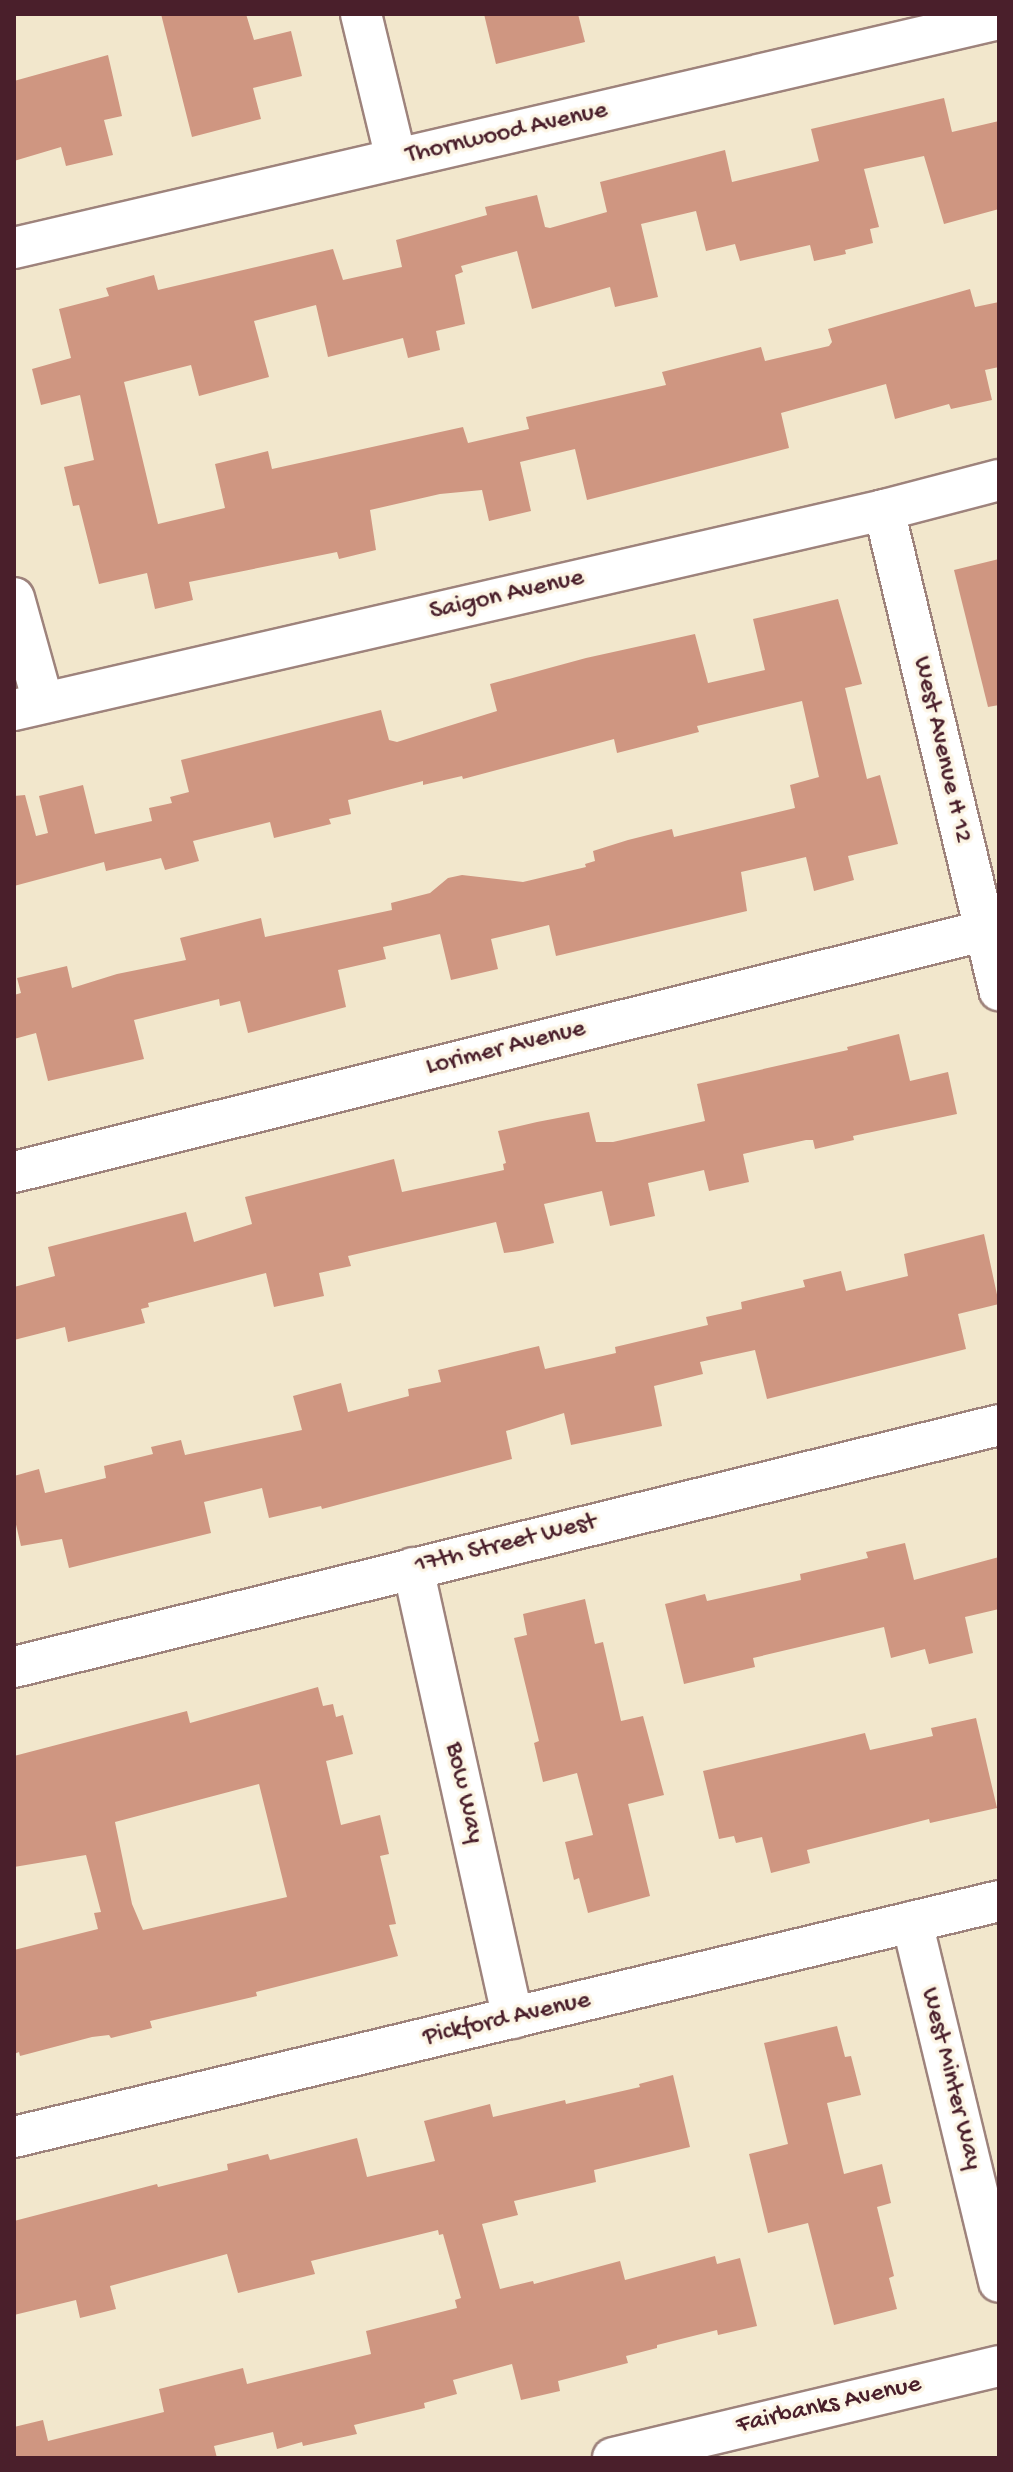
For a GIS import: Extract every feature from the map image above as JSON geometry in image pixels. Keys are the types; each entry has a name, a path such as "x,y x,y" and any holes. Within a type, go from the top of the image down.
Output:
{"street":[{"path":"361,14 396,159"},
{"name":"Thornwood Avenue","path":"14,248 999,19"},
{"name":"Saigon Avenue","path":"29,706 884,510 999,480"},
{"name":"West Avenue H 12","path":"884,510 992,929 999,990"},
{"path":"14,598 29,706"},
{"name":"Lorimer Avenue","path":"14,1172 992,929"},
{"name":"17th Street West","path":"14,1667 999,1425"},
{"name":"Bow Way","path":"413,1568 513,2018"},
{"name":"Pickford Avenue","path":"14,2137 999,1901"},
{"name":"West Minter Way","path":"912,1922 999,2282"},
{"name":"Fairbanks Avenue","path":"613,2458 999,2366"}],"building":[{"path":"161,14 246,14 254,40 291,31 302,76 253,88 261,119 192,137"},
{"path":"484,14 578,14 585,42 496,64"},
{"path":"108,55 122,116 104,120 113,155 66,166 61,147 14,161 14,81"},
{"path":"944,98 952,132 999,121 999,209 944,224 924,156 864,169 879,227 870,229 873,243 845,250 846,254 814,261 810,245 740,261 735,244 706,251 696,211 641,224 658,297 615,307 610,287 532,309 517,251 461,266 463,272 455,275 465,324 436,331 440,350 408,358 403,338 328,357 316,305 254,321 269,377 199,396 191,365 124,382 158,524 225,508 215,464 268,451 272,469 463,427 468,443 529,429 526,417 666,385 662,372 761,347 765,361 829,346 832,342 828,329 970,289 975,307 999,302 999,367 985,370 992,400 951,409 949,404 895,419 886,384 781,413 789,448 587,500 575,449 520,462 531,511 489,521 482,490 440,494 370,510 376,550 339,559 337,552 189,582 193,600 155,609 147,573 99,584 79,505 73,506 64,467 94,460 80,395 41,405 32,369 71,358 59,309 109,296 106,288 154,275 158,290 333,249 343,280 402,267 396,240 487,215 485,207 537,195 545,227 550,228 607,212 600,182 725,150 732,182 819,161 811,129"},
{"path":"999,559 999,705 988,707 954,570"},
{"path":"838,599 862,684 845,688 867,779 880,775 898,844 848,856 854,880 814,891 806,857 741,872 747,911 556,956 549,925 491,939 498,969 451,980 440,934 383,947 386,959 338,970 346,1007 248,1033 240,1001 220,1006 219,999 134,1020 144,1059 48,1081 36,1033 14,1039 14,995 21,993 17,978 67,966 72,988 117,974 186,960 180,938 261,918 265,937 392,910 391,903 430,893 448,878 462,875 523,882 586,867 585,864 595,861 593,851 628,840 672,829 674,837 795,808 790,785 819,777 802,701 697,726 699,732 617,753 614,739 463,779 462,776 423,785 423,781 348,800 351,814 329,819 331,824 274,838 270,822 193,841 199,861 165,870 161,858 106,871 104,862 14,886 14,796 25,795 36,836 48,833 39,796 83,785 95,834 152,821 149,808 172,803 170,797 189,792 181,760 381,710 389,740 397,742 497,711 490,684 586,658 695,634 708,683 765,670 753,619"},
{"path":"899,1034 910,1081 948,1072 957,1114 853,1136 854,1140 815,1149 813,1140 806,1140 743,1154 749,1182 709,1191 704,1170 648,1183 655,1216 610,1226 602,1191 544,1204 554,1243 504,1253 496,1222 348,1256 351,1266 319,1273 324,1296 274,1307 266,1273 148,1303 149,1307 141,1309 145,1323 68,1342 65,1327 14,1340 14,1287 55,1276 48,1247 186,1212 194,1242 252,1224 245,1197 394,1159 402,1192 504,1170 503,1164 506,1163 498,1131 589,1112 596,1142 613,1142 705,1121 697,1084 848,1050 847,1047"},
{"path":"984,1234 999,1304 958,1314 966,1349 767,1399 755,1350 700,1362 703,1374 654,1386 662,1426 571,1445 564,1413 506,1431 512,1459 322,1509 321,1506 269,1518 262,1488 204,1502 211,1533 69,1568 62,1539 21,1546 14,1516 14,1476 39,1469 45,1493 106,1478 104,1466 153,1454 151,1447 181,1440 185,1455 302,1430 293,1396 341,1383 348,1412 409,1396 408,1389 441,1382 438,1370 539,1346 545,1369 616,1353 615,1347 708,1325 706,1317 742,1309 741,1302 805,1287 803,1280 841,1271 846,1291 908,1276 904,1254"},
{"path":"905,1543 914,1580 999,1557 999,1609 965,1617 973,1653 929,1664 925,1649 891,1658 884,1627 753,1658 755,1667 684,1684 665,1604 705,1594 707,1601 801,1580 800,1574 868,1558 866,1552"},
{"path":"585,1599 595,1644 603,1642 621,1721 643,1716 664,1795 628,1804 650,1896 588,1913 579,1878 574,1880 565,1842 593,1835 577,1773 543,1782 534,1743 539,1741 514,1638 527,1635 523,1614"},
{"path":"318,1687 323,1706 333,1704 336,1717 343,1715 353,1754 326,1761 341,1825 380,1815 389,1854 380,1856 396,1924 389,1925 398,1956 256,1992 257,1996 150,2021 152,2028 111,2038 109,2035 92,2037 20,2056 19,2052 14,2054 14,1950 98,1929 94,1913 101,1912 86,1855 14,1867 14,1756 187,1711 190,1723","holes":["259,1784 287,1897 143,1930 132,1904 115,1822"]},
{"path":"976,1718 997,1808 930,1823 929,1819 807,1850 810,1863 771,1873 762,1837 736,1843 734,1836 719,1839 703,1771 865,1733 870,1750 933,1736 931,1728"},
{"path":"837,2026 845,2057 851,2056 861,2095 827,2103 844,2174 882,2164 891,2203 877,2207 894,2276 889,2278 897,2309 834,2325 808,2223 768,2233 749,2154 788,2144 764,2043"},
{"path":"673,2075 690,2147 594,2170 596,2182 514,2201 518,2215 482,2224 500,2289 533,2281 534,2284 620,2261 625,2280 715,2256 717,2264 740,2258 757,2326 718,2335 717,2330 657,2345 657,2348 626,2356 628,2363 558,2381 560,2391 521,2400 512,2364 453,2380 457,2394 424,2403 425,2408 354,2425 357,2434 303,2446 302,2442 277,2449 273,2432 214,2446 217,2458 14,2458 14,2427 43,2420 48,2441 164,2412 159,2389 243,2368 247,2384 371,2354 366,2331 457,2308 455,2300 461,2298 443,2234 439,2235 438,2230 311,2261 315,2274 238,2293 227,2254 110,2286 116,2309 80,2318 76,2300 14,2315 14,2221 157,2184 158,2187 228,2170 227,2164 268,2154 270,2160 357,2138 367,2177 435,2161 424,2121 490,2104 493,2117 565,2100 566,2104 640,2087 639,2084"}]}
